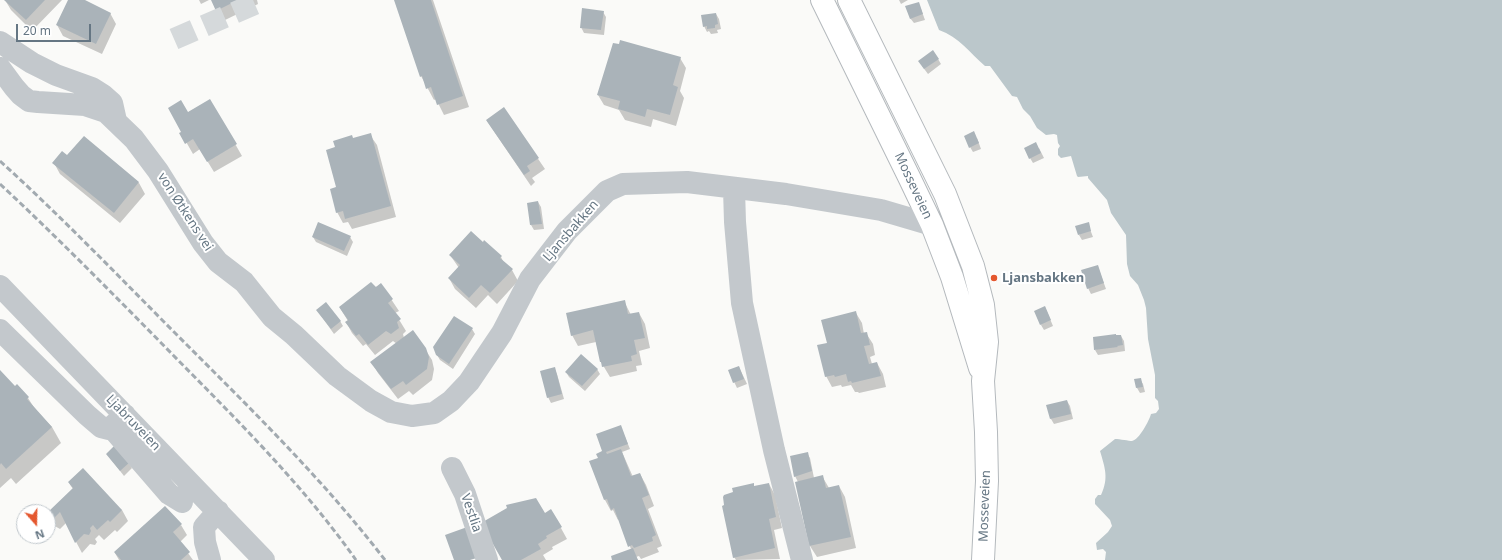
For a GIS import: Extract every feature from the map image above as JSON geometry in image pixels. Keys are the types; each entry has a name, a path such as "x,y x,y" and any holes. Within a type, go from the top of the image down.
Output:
{"highway":[{"name":"Mosseveien","path":"822,0 932,225 952,276 983,381"},
{"name":"Mosseveien","path":"850,0 945,194 973,266 983,305 987,342 983,381 987,481 984,560"}],"street":[{"path":"0,42 32,63 56,75 92,88 103,95 112,103 117,122"},
{"name":"von Øtkens vei","path":"0,68 17,91 29,101 85,105 106,112 134,139 158,171 218,262 244,282 272,317 294,335 337,376 371,402 392,412 412,416 424,415"},
{"name":"Ljansbakken","path":"424,415 434,413 451,401 469,382 502,333 530,279 568,231 607,192 623,184 679,183 786,194 881,210 932,225"},
{"path":"734,189 735,222 742,303 774,450 802,560"},
{"name":"Ljabruveien","path":"0,286 119,421 218,511 264,560"},
{"path":"0,330 101,427 109,429 119,421 169,494 182,502"},
{"name":"Vestlia","path":"452,468 464,494 487,560"},
{"path":"210,560 205,542 204,527 218,511"}],"shaded area":[{"path":"927,0 1502,0 1502,560 1105,560 1106,552 1103,549 1097,550 1096,543 1112,526 1110,520 1095,504 1095,499 1098,495 1101,495 1106,478 1100,451 1115,439 1135,440 1143,430 1151,414 1156,413 1159,409 1158,401 1155,398 1155,375 1148,339 1146,308 1138,285 1130,276 1127,264 1126,235 1111,213 1107,200 1088,178 1088,176 1077,176 1071,156 1061,158 1058,155 1058,149 1060,146 1057,135 1046,135 1037,128 1030,116 1023,109 1017,97 1012,96 990,66 985,66 953,37 939,30"}],"building":[{"path":"4,0 45,0 26,20"},
{"path":"68,0 85,0 111,13 96,44 56,25"},
{"path":"211,0 238,0 216,11"},
{"path":"394,0 431,0 463,96 437,105 431,87 426,89 422,76 420,77"},
{"path":"919,2 923,14 910,19 905,6"},
{"path":"582,8 604,11 601,30 580,28"},
{"path":"716,13 718,24 715,25 715,28 707,29 707,26 703,27 701,15"},
{"path":"620,40 681,57 673,85 678,87 670,115 647,109 645,117 618,109 620,101 597,95 613,43 619,44"},
{"path":"933,50 939,59 924,69 918,61"},
{"path":"210,99 237,144 207,162 193,139 185,144 179,133 181,132 168,108 181,100 188,112"},
{"path":"504,107 539,158 527,166 530,171 524,175 486,120"},
{"path":"974,131 979,143 969,148 964,136"},
{"path":"371,133 391,206 345,219 343,211 336,213 330,189 336,187 326,150 335,147 333,141 352,135 353,138"},
{"path":"84,136 139,182 114,213 52,163 62,151 67,155"},
{"path":"1036,142 1041,153 1029,159 1024,148"},
{"path":"538,201 542,224 530,225 527,203"},
{"path":"318,222 351,236 344,251 312,237"},
{"path":"1089,222 1091,231 1078,235 1075,226"},
{"path":"471,231 502,256 500,258 513,269 490,293 481,285 469,298 448,278 460,265 449,255"},
{"path":"1098,265 1104,283 1087,289 1081,270"},
{"path":"371,282 376,287 381,283 393,299 388,303 401,319 397,322 399,328 391,334 386,331 368,345 359,334 356,336 345,322 348,320 339,307"},
{"path":"625,300 628,314 639,312 645,338 634,340 637,354 631,356 632,361 602,367 593,330 571,336 566,313"},
{"path":"326,302 341,321 331,329 316,310"},
{"path":"1045,306 1051,320 1040,325 1034,311"},
{"path":"856,311 861,333 867,332 870,345 864,346 869,364 877,362 881,376 852,383 851,381 848,382 846,374 835,377 834,375 825,377 817,345 827,343 821,320"},
{"path":"454,316 473,328 449,364 436,355 433,347"},
{"path":"413,330 426,348 429,357 427,369 406,385 403,381 391,389 370,362"},
{"path":"1116,334 1121,335 1123,345 1094,350 1093,337"},
{"path":"581,354 598,369 582,386 565,372"},
{"path":"739,366 744,379 733,383 728,370"},
{"path":"555,367 562,394 547,398 540,371"},
{"path":"0,370 15,386 17,384 29,397 27,399 52,427 6,469 1,463 0,465"},
{"path":"1141,378 1143,387 1136,388 1134,379"},
{"path":"1067,400 1071,414 1050,419 1046,405"},
{"path":"621,425 628,444 606,452 607,454 621,449 631,476 640,473 649,495 642,498 656,535 652,537 653,541 634,548 632,545 628,547 614,508 611,510 607,499 604,500 589,461 598,458 596,454 602,451 596,434"},
{"path":"115,445 130,462 120,471 106,454"},
{"path":"808,452 812,471 794,477 790,456"},
{"path":"83,468 122,510 110,522 108,520 97,530 93,525 90,528 91,531 89,535 84,534 75,543 60,512 56,516 56,504 73,488 68,482"},
{"path":"823,475 826,488 839,485 851,537 809,546 795,482"},
{"path":"754,483 754,486 769,483 776,517 769,519 775,548 733,558 722,506 724,505 723,497 724,495 733,492 732,488"},
{"path":"536,498 545,513 551,509 562,527 546,536 547,538 538,544 541,549 521,560 502,560 481,523 507,508 506,505"},
{"path":"165,506 182,524 173,532 190,552 181,560 121,560 114,552"},
{"path":"470,526 480,557 470,560 454,560 445,535"},
{"path":"633,548 638,560 612,560 611,556"}],"tunnel":[{"path":"174,39 264,0"}],"railway":[{"path":"0,161 71,229 264,423 338,503 385,560"},
{"path":"0,184 87,268 269,454 314,505 356,560"}],"place":[{"name":"Ljansbakken","path":"994,278"}]}
